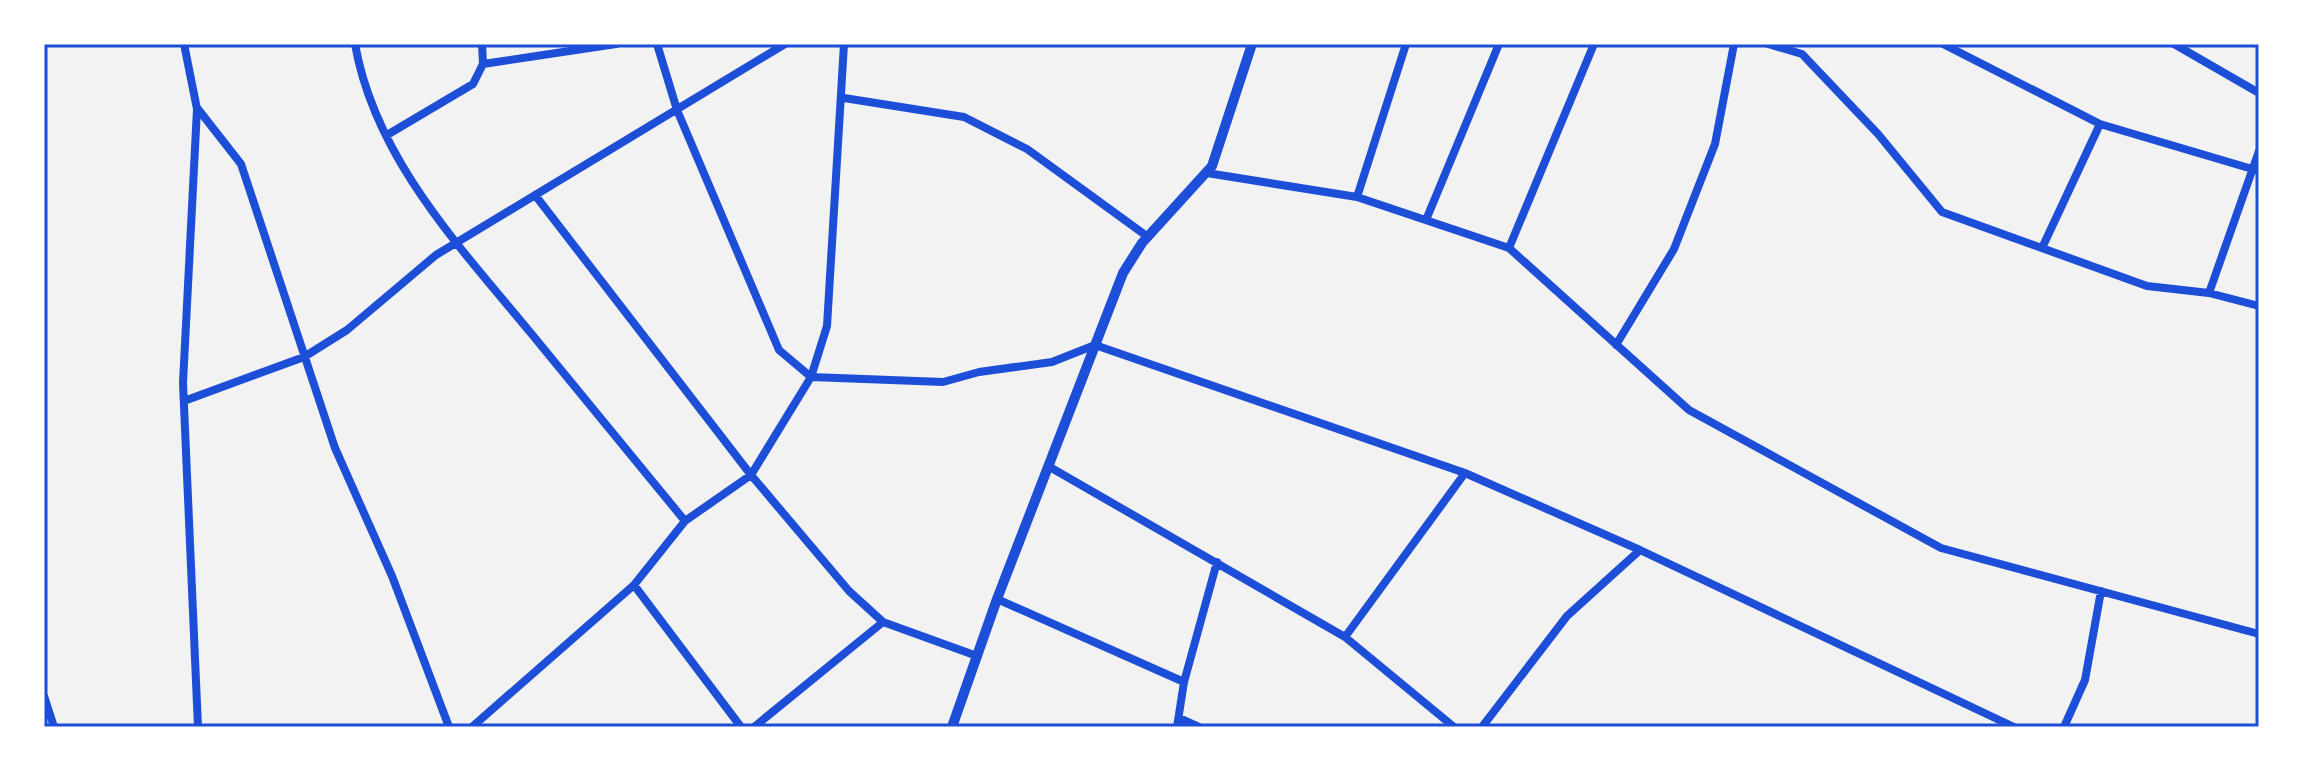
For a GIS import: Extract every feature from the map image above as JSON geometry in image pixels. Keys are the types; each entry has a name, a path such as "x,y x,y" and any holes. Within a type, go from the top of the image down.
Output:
{"street":[{"path":"184,44 197,109 184,401 198,727"},
{"path":"355,44 372,109 412,182 457,243 685,521"},
{"path":"387,135 473,84 483,64 482,44"},
{"path":"483,64 616,44"},
{"path":"657,44 677,110 779,350 811,377 943,382 979,372 1052,362 1095,345 1465,473 1640,550 2014,727"},
{"path":"184,401 304,357 347,330 436,255 785,44"},
{"path":"472,727 634,585 685,521 751,475 811,377 827,326 844,98 844,44"},
{"path":"952,727 997,599 1123,273 1148,237 1207,173 1218,155 1252,44"},
{"path":"1357,197 1406,44"},
{"path":"1426,220 1499,44"},
{"path":"1509,248 1594,44"},
{"path":"1616,345 1679,236 1715,144 1734,44"},
{"path":"1768,44 1802,54 1878,134 1942,212 2147,286 2209,293 2259,306"},
{"path":"1943,44 2100,124 2257,171"},
{"path":"2174,44 2259,93"},
{"path":"844,98 964,117 1027,149 1148,237"},
{"path":"197,109 241,164 335,448 392,576 449,727"},
{"path":"2042,248 2100,124"},
{"path":"2209,293 2257,171 2259,151"},
{"path":"1207,173 1357,197 1509,248 1689,410 1941,548 2259,634"},
{"path":"535,195 751,475 849,591 883,622 977,656"},
{"path":"1048,466 1345,637 1454,727"},
{"path":"1345,637 1465,473"},
{"path":"1482,727 1567,616 1640,550"},
{"path":"1199,727 1178,723 1184,682 1217,562"},
{"path":"634,585 741,727"},
{"path":"2064,727 2085,680 2101,591"},
{"path":"997,599 1184,682"},
{"path":"754,727 883,622"},
{"path":"44,696 54,727"}]}
